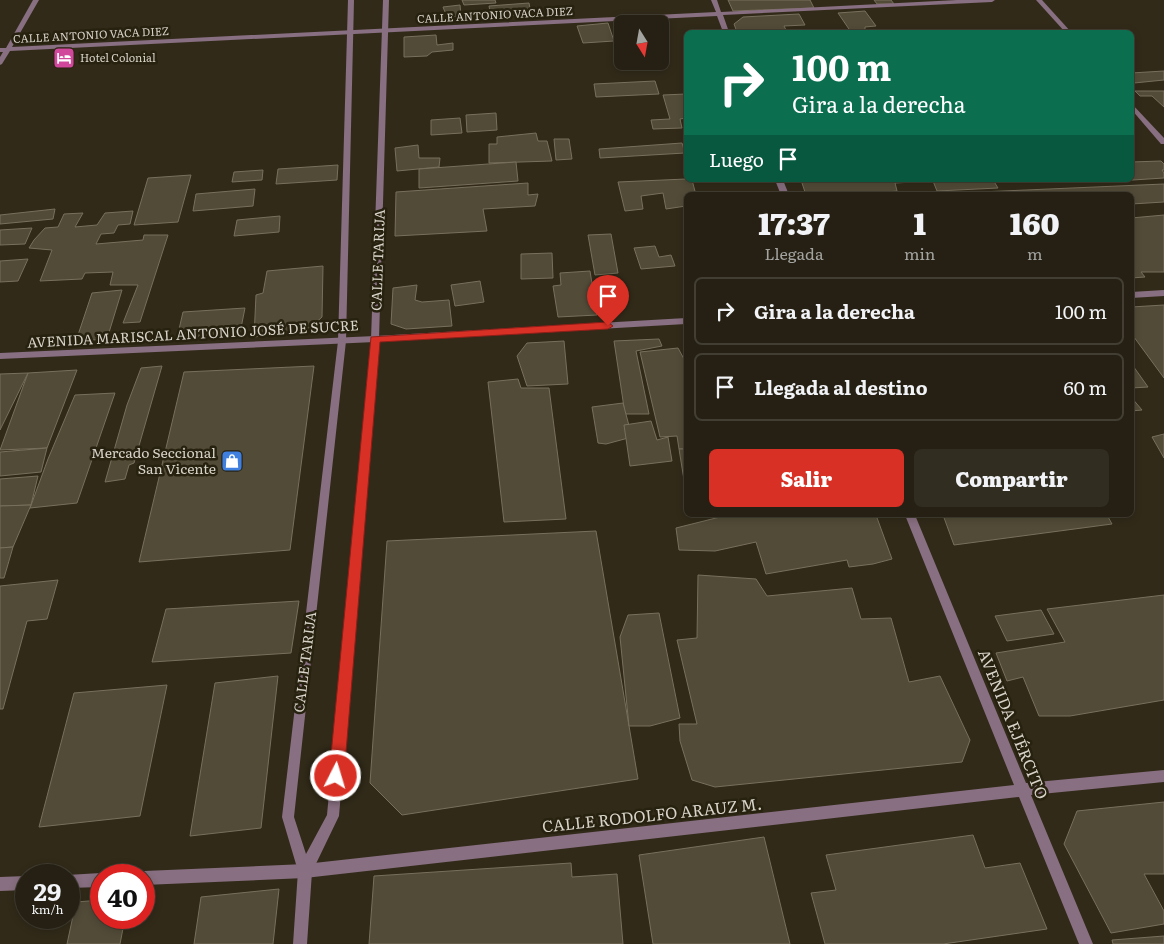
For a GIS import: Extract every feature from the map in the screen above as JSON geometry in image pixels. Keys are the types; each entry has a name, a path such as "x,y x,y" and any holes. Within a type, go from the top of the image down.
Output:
{"street":[{"path":"0,63 36,0"},
{"name":"CALLE TARIJA","path":"306,872 288,817 342,341 349,33 352,0"},
{"name":"CALLE TARIJA","path":"300,944 306,872 333,816 375,339 386,0"},
{"path":"714,0 725,30"},
{"name":"CALLE ANTONIO VACA DIEZ","path":"0,50 992,0"},
{"path":"1039,0 1066,30"},
{"path":"1134,108 1164,142"},
{"path":"1134,295 1164,293"},
{"name":"AVENIDA MARISCAL ANTONIO JOSÉ DE SUCRE","path":"0,356 342,341 684,321"},
{"name":"AVENIDA EJÉRCITO","path":"911,517 1086,944"},
{"name":"CALLE RODOLFO ARAUZ M.","path":"155,878 306,872 1022,790 1164,776"},
{"path":"0,884 15,883"}],"building":[{"path":"462,0 495,0 496,3 464,5"},
{"path":"728,0 810,0 814,8 733,11"},
{"path":"874,0 891,0 894,4 877,4"},
{"path":"529,3 531,14 491,17 489,6"},
{"path":"460,5 461,16 447,17 443,7"},
{"path":"865,11 876,26 865,27 865,30 850,30 838,13"},
{"path":"799,14 805,25 784,26 786,30 736,30 734,24 743,17"},
{"path":"608,23 614,41 583,43 577,26"},
{"path":"436,35 437,45 453,43 453,50 432,52 427,56 404,57 404,37"},
{"path":"1164,71 1164,80 1134,83 1134,73"},
{"path":"655,81 659,94 596,97 594,84"},
{"path":"1135,91 1164,91 1164,107 1152,96 1140,96"},
{"path":"684,94 684,118 680,119 682,128 653,129 651,120 670,119 663,95"},
{"path":"496,113 497,130 467,132 466,115"},
{"path":"460,118 462,133 431,135 431,120"},
{"path":"536,133 538,141 547,141 552,161 489,163 489,144 497,144 497,137"},
{"path":"554,139 569,139 572,159 556,160"},
{"path":"682,143 684,153 600,158 599,149"},
{"path":"418,145 419,158 440,158 439,167 397,171 395,148"},
{"path":"1161,161 1164,164 1164,170 1162,170 1164,178 1134,180 1134,162"},
{"path":"516,162 518,181 419,188 419,169"},
{"path":"338,165 337,180 276,184 278,169"},
{"path":"263,170 262,180 232,182 234,172"},
{"path":"191,175 178,222 134,225 148,178"},
{"path":"684,179 684,182 693,182 695,192 684,192 684,206 666,209 663,193 641,196 643,209 625,211 618,182"},
{"path":"802,182 914,182 895,183 897,191 887,192 805,192"},
{"path":"933,182 994,182 998,188 937,191"},
{"path":"528,183 528,195 538,194 535,206 483,209 487,231 395,236 396,192"},
{"path":"1164,184 1164,202 1134,204 1134,192 980,192"},
{"path":"255,189 253,206 193,211 196,194"},
{"path":"55,209 53,219 0,224 0,215"},
{"path":"133,211 130,224 118,225 114,233 101,234 96,244 143,240 144,235 168,235 140,322 123,323 138,285 110,285 113,272 85,273 82,279 40,281 52,250 29,248 45,228 58,227 64,214 83,213 75,227 97,225 105,213"},
{"path":"1164,215 1164,272 1141,272 1145,277 1134,278 1134,218"},
{"path":"280,216 279,232 234,236 237,220"},
{"path":"32,228 25,244 0,245 0,230"},
{"path":"611,234 618,273 595,275 588,235"},
{"path":"655,246 659,257 671,255 675,266 641,269 634,248"},
{"path":"552,253 553,278 521,279 521,254"},
{"path":"28,259 18,281 0,282 0,261"},
{"path":"323,266 322,317 308,330 254,337 256,295 263,293 267,271"},
{"path":"590,271 597,315 558,317 553,286 561,285 560,273"},
{"path":"480,281 484,302 455,306 451,285"},
{"path":"417,285 415,300 422,302 449,300 452,326 406,329 391,324 393,288"},
{"path":"122,290 107,339 76,341 92,293"},
{"path":"1164,305 1164,378 1134,337 1134,307"},
{"path":"245,308 240,333 177,338 183,312"},
{"path":"659,339 662,346 636,351 649,414 625,414 614,341"},
{"path":"564,341 568,384 527,386 517,356 527,343"},
{"path":"678,348 684,359 684,449 679,449 677,436 660,437 640,352"},
{"path":"162,366 134,463 129,465 125,479 105,482 127,405 141,368"},
{"name":"Mercado Seccional San Vicente","path":"314,366 290,550 139,562 184,372"},
{"path":"1134,367 1148,387 1134,388"},
{"path":"77,370 47,448 0,450 28,373"},
{"path":"28,373 0,430 0,374"},
{"path":"518,379 521,388 549,388 566,519 504,522 488,382"},
{"path":"115,393 77,503 30,508 75,395"},
{"path":"1134,401 1142,410 1134,411"},
{"path":"623,403 632,437 606,444 598,443 592,407"},
{"path":"651,421 657,440 668,437 672,461 630,466 624,425"},
{"path":"1164,434 1164,458 1152,437"},
{"path":"47,448 41,472 0,476 0,452"},
{"path":"679,449 684,449 684,480"},
{"path":"38,476 31,505 0,506 0,479"},
{"path":"31,505 13,547 0,548 0,506"},
{"path":"720,517 877,517 892,559 849,567 847,560 766,574 756,542 715,551 679,550 676,528"},
{"path":"944,517 1108,517 1112,524 954,545"},
{"path":"596,531 638,779 402,815 370,783 387,541"},
{"path":"13,547 4,578 0,578 0,548"},
{"path":"698,575 756,579 767,596 852,588 861,619 891,618 909,682 940,676 970,740 962,762 715,787 692,780 680,741 679,724 697,724 677,640 697,638"},
{"path":"58,580 47,619 27,621 3,709 0,709 0,586"},
{"path":"1164,595 1164,700 1070,716 1039,716 1023,677 1007,681 996,653 1065,642 1047,609"},
{"path":"299,601 291,653 152,662 166,609"},
{"path":"1041,610 1054,634 1007,641 995,616"},
{"path":"659,613 680,718 650,726 629,726 620,637 628,615"},
{"path":"278,676 261,828 190,836 215,683"},
{"path":"167,685 140,816 39,827 74,693"},
{"path":"1164,802 1164,874 1144,874 1164,911 1164,924 1111,933 1064,844 1077,811"},
{"path":"973,835 985,868 1020,863 1047,929 943,944 825,944 811,893 836,890 826,855"},
{"path":"764,837 790,944 653,944 639,855"},
{"path":"571,863 572,877 617,874 623,944 369,944 374,876"},
{"path":"279,889 273,944 194,944 201,897"},
{"path":"90,901 90,929 123,929 120,944 67,944 70,929 80,929 80,902"},
{"path":"1164,936 1164,944 1113,944 1112,940"}],"place":[{"name":"Hotel Colonial","path":"64,58"},
{"name":"Mercado Seccional San Vicente","path":"232,461"}],"route":[{"path":"336,776 375,339 608,326"}]}
